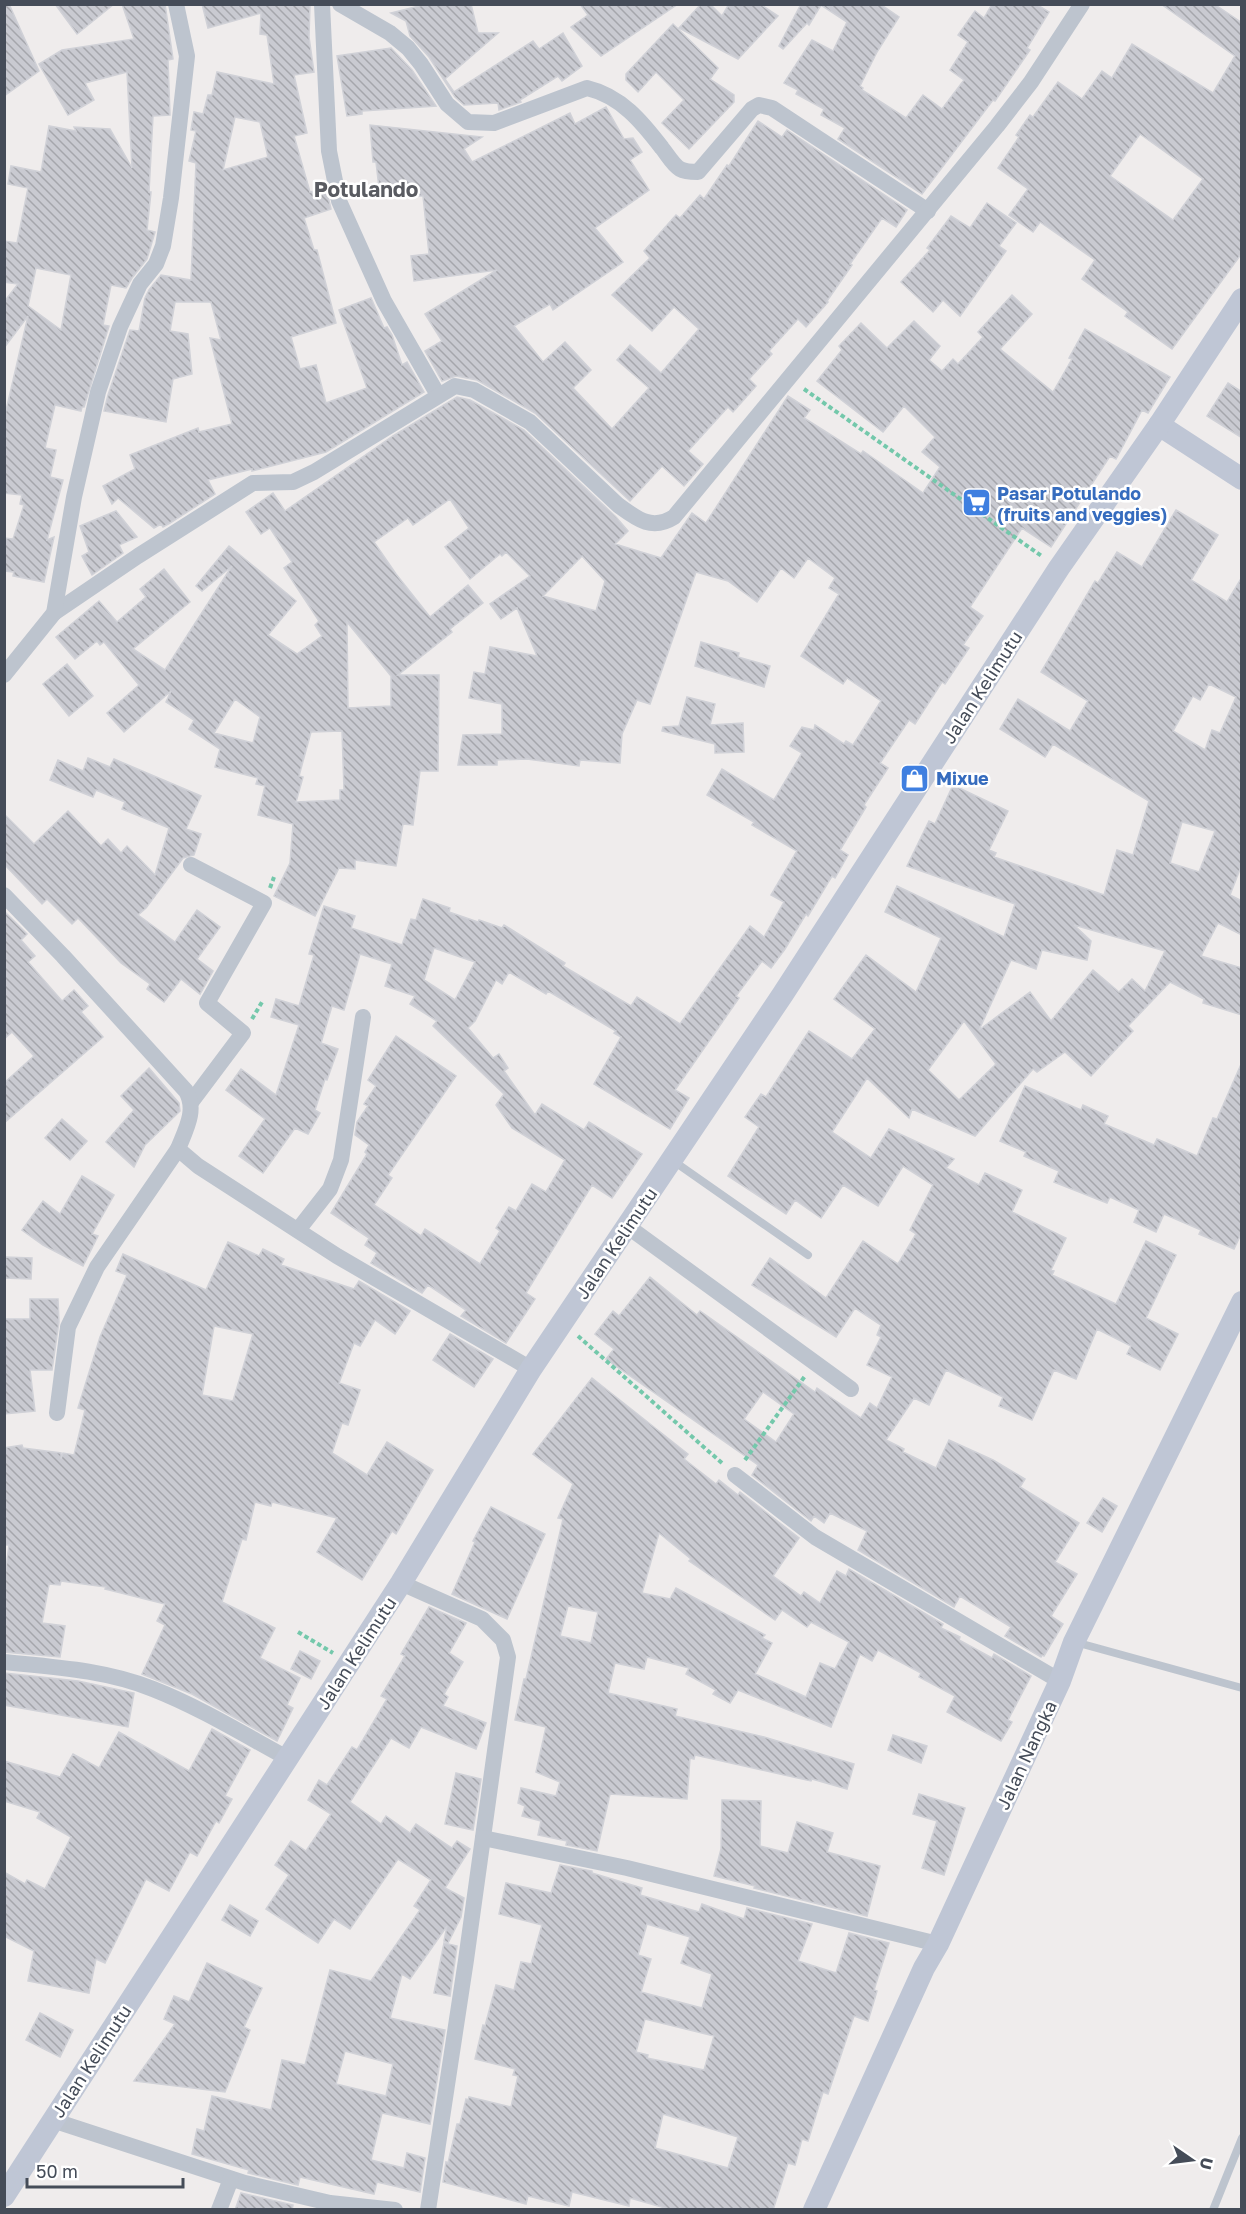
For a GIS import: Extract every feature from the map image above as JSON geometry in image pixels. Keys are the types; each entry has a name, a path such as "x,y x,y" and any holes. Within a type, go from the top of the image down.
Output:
{"street":[{"path":"54,613 74,497 98,392 120,327 140,285 156,264 163,246 171,198 187,56 177,4"},
{"path":"322,4 329,151 339,201 384,302 438,395"},
{"path":"340,4 390,33 408,48 422,64 447,104 468,122 494,123 587,88 602,92 618,101 642,123 680,169 698,172 752,109 759,105 772,108 928,212"},
{"path":"4,675 54,613 253,483 293,482 314,472 455,386 464,387 507,407 530,422 618,505 642,520 663,524 674,517 928,212 1031,82 1082,4"},
{"name":"Jalan Kelimutu","path":"4,2196 11,2174 52,2120 350,1663 531,1369 783,994 1059,568 1159,425 1242,299"},
{"path":"1159,425 1242,479"},
{"path":"57,1413 68,1327 97,1267 178,1149 191,1112 192,1101 243,1033 207,1003 264,903 190,865"},
{"path":"4,896 63,956 163,1065 192,1101"},
{"path":"298,1230 330,1189 341,1160 363,1017"},
{"path":"178,1149 198,1166 337,1256 531,1369"},
{"path":"627,1227 851,1389"},
{"name":"Jalan Nangka","path":"814,2210 924,1968 938,1944 1060,1681 1074,1642 1242,1302"},
{"path":"735,1475 815,1537 1060,1681"},
{"path":"401,1583 482,1619 503,1640 508,1658 428,2210"},
{"path":"4,1662 80,1670 152,1689 211,1717 287,1758"},
{"path":"483,1838 627,1868 938,1944"},
{"path":"52,2120 231,2179 329,2206 395,2210"},
{"path":"219,2210 231,2179"}],"lane":[{"path":"671,1160 808,1255"},
{"path":"1074,1642 1242,1688"},
{"path":"1213,2210 1242,2138"}],"path":[{"path":"788,378 1059,568"},
{"path":"563,1322 735,1475 814,1363"},
{"path":"297,1632 350,1663"}],"building":[{"path":"4,4 9,4 39,71 4,96"},
{"path":"55,4 114,4 77,34"},
{"path":"122,4 165,4 173,59 168,60 170,115 153,116 149,192 151,192 147,230 155,232 147,259 126,288 111,285 103,325 109,326 84,407 81,411 55,405 45,448 56,450 50,477 63,480 47,540 54,537 44,582 13,576 14,572 4,571 4,538 13,539 24,505 20,504 22,495 4,493 4,419 28,316 4,348 4,302 18,284 4,282 4,241 17,243 28,188 8,184 11,166 41,172 49,126 76,131 74,127 110,129 132,168 127,72 85,83 94,100 68,115 39,64 62,50 134,39","holes":["36,268 71,275 61,330 28,306"]},
{"path":"202,4 310,4 309,37 314,72 294,75 307,133 294,136 310,192 326,188 331,209 304,218 314,250 317,250 336,323 291,337 300,369 316,365 326,403 367,388 339,310 371,298 384,328 387,327 392,335 402,365 407,362 424,392 326,452 208,480 215,494 163,527 161,524 154,528 118,498 112,504 103,486 135,469 130,455 198,428 199,432 232,424 210,338 221,340 211,302 175,302 170,331 188,334 192,374 173,379 166,422 104,411 108,395 130,330 139,331 145,298 149,290 161,275 191,280 196,163 189,161 196,131 191,130 194,112 203,114 208,95 212,95 217,72 274,84 267,35 260,34 261,13 208,28","holes":["235,117 260,122 268,157 223,170"]},
{"path":"427,4 471,4 478,33 498,33 445,79 454,92 533,41 539,49 563,33 582,66 562,81 558,76 520,100 521,102 499,110 498,103 464,105 455,97 429,57 410,36 406,21 391,13"},
{"path":"580,4 678,4 601,56 571,27 588,15"},
{"path":"701,4 710,4 722,16 729,4 760,4 778,16 738,59 679,28"},
{"path":"801,4 880,4 899,17 877,52 860,86 862,90 906,118 923,95 942,109 964,80 950,70 968,42 958,35 975,11 984,18 992,4 1036,4 1049,12 1027,48 1030,50 995,101 993,100 922,194 838,139 845,128 821,115 824,109 796,94 798,90 784,83 812,40 833,51 847,22 821,5 809,25 807,23 783,49 779,46"},
{"path":"1161,4 1214,4 1242,23 1242,253 1172,349 1125,316 1128,312 1082,279 1095,260 1040,222 1033,232 1009,215 1028,189 998,168 1019,137 1016,135 1030,115 1033,117 1058,82 1082,99 1102,71 1112,78 1132,44 1213,93 1235,56","holes":["1140,134 1203,179 1173,220 1110,176"]},
{"path":"673,24 718,68 710,79 734,95 734,102 689,149 662,123 684,100 656,72 638,92 626,80 626,74"},
{"path":"391,48 412,70 436,106 362,111 362,114 347,116 337,56"},
{"path":"606,107 624,139 633,138 642,152 630,160 649,190 595,228 623,262 553,310 550,304 514,326 543,362 565,342 591,370 573,388 612,429 649,388 617,360 630,345 661,373 699,329 674,307 652,331 612,295 650,258 644,251 676,215 680,218 700,195 704,199 758,121 782,137 787,130 907,210 896,227 882,218 850,264 852,265 828,302 806,327 798,319 769,351 772,354 749,379 756,386 733,412 728,407 688,451 703,464 684,486 662,466 630,501 535,413 477,380 456,376 442,381 425,351 442,341 425,314 497,270 414,281 411,256 429,254 423,196 416,196 416,194 380,197 376,162 373,162 370,125 482,137 464,149 472,162 570,113 575,124"},
{"path":"987,203 1016,223 999,246 1006,251 960,316 943,300 933,312 901,282 930,250 927,248 951,216 970,228"},
{"path":"1012,295 1032,314 1000,349 1053,392 1072,359 1069,358 1085,329 1170,377 1148,413 1142,410 1116,459 1110,456 1051,547 1022,528 970,607 983,616 963,645 969,648 945,684 942,682 915,724 909,720 880,763 888,768 864,805 866,807 840,850 848,855 835,878 832,876 808,916 806,914 771,968 762,961 736,996 739,998 675,1090 689,1098 670,1129 594,1084 621,1037 614,1033 616,1031 548,991 546,994 509,972 502,984 496,980 475,1021 468,1028 493,1058 499,1054 508,1068 504,1071 535,1115 542,1104 584,1130 589,1122 642,1154 612,1198 592,1185 526,1293 535,1299 506,1343 461,1316 466,1310 428,1285 422,1293 371,1263 377,1253 365,1245 369,1238 331,1213 367,1154 365,1152 369,1145 355,1135 357,1122 368,1106 364,1104 376,1086 368,1080 396,1036 456,1076 388,1175 392,1178 374,1205 421,1236 425,1229 480,1264 500,1231 496,1228 509,1207 516,1211 532,1184 546,1192 565,1160 512,1128 496,1105 504,1094 433,1026 437,1021 410,1004 415,996 385,986 392,964 360,954 344,1010 332,1006 321,1043 338,1049 315,1110 320,1113 308,1134 295,1128 263,1173 239,1156 265,1119 226,1090 241,1069 276,1095 299,1025 271,1017 276,999 299,1006 314,955 309,954 324,906 355,916 351,928 402,945 411,919 416,920 423,899 450,908 449,912 478,922 479,920 502,928 504,925 565,963 563,966 631,1006 637,997 680,1024 750,926 764,937 784,902 771,895 797,851 752,825 754,822 707,795 722,769 774,800 802,753 790,746 802,727 814,730 815,725 844,744 846,741 853,745 881,701 847,678 843,684 801,656 839,594 829,588 835,578 808,558 794,578 781,568 757,602 728,581 696,572 650,704 637,700 622,734 620,763 580,760 579,766 527,759 497,760 497,765 458,765 463,735 502,734 502,704 469,698 474,672 485,674 490,647 537,656 517,608 501,619 490,604 530,576 506,552 502,556 500,554 470,579 445,547 469,528 450,499 413,525 408,518 374,542 430,617 468,585 483,603 450,629 452,632 398,675 439,675 438,771 420,771 413,825 403,824 396,866 355,860 355,869 339,868 315,916 274,896 290,863 293,824 258,815 265,786 256,784 258,778 215,767 220,749 189,729 194,720 166,702 171,691 124,732 107,713 139,685 104,642 100,645 97,641 75,659 56,637 99,601 117,622 146,597 140,589 164,569 190,602 133,649 165,670 232,566 202,591 196,586 229,546 296,601 268,635 297,654 322,636 315,625 319,621 284,568 292,562 270,528 261,534 246,512 273,493 285,511 393,436 457,397 470,400 524,430 628,531 615,544 661,558 692,513 706,523 788,396 810,410 804,418 861,454 863,451 923,493 940,467 922,452 935,437 904,406 883,432 817,381 842,350 839,346 861,323 887,348 914,321 940,346 929,360 942,371 953,359 958,364 983,337 978,332","holes":["582,556 605,581 596,611 543,596","347,622 391,676 391,706 348,708","235,699 260,717 253,743 214,733","342,731 344,790 340,790 340,800 296,802 303,777 299,776 311,732","434,948 475,962 455,1000 424,980"]},
{"path":"1228,383 1242,392 1242,438 1207,416"},
{"path":"1176,510 1218,535 1191,580 1227,602 1242,577 1242,864 1230,895 1242,901 1242,935 1218,923 1201,956 1242,968 1242,1015 1203,1003 1204,999 1170,982 1128,1026 1133,1031 1091,1076 1065,1052 1037,1072 1033,1069 975,1136 912,1109 909,1118 867,1078 832,1132 871,1158 889,1129 954,1159 946,1168 979,1185 985,1173 1022,1190 1012,1212 1066,1238 1051,1270 1054,1271 1052,1275 1116,1304 1146,1241 1176,1255 1146,1318 1178,1334 1160,1370 1127,1354 1131,1346 1097,1329 1076,1379 1054,1370 1032,1420 999,1406 1003,1397 946,1370 929,1405 914,1398 886,1440 904,1449 903,1452 936,1468 949,1440 993,1460 1025,1479 1020,1487 1079,1523 1055,1562 1077,1574 1051,1616 1063,1624 1044,1656 1041,1657 1005,1636 1011,1627 960,1596 954,1607 858,1550 867,1531 830,1513 824,1523 814,1516 811,1521 752,1475 758,1465 606,1359 614,1349 595,1334 613,1311 619,1316 650,1277 697,1315 700,1311 815,1392 817,1388 861,1418 870,1403 877,1408 892,1377 867,1365 881,1337 877,1335 881,1325 855,1308 836,1337 752,1285 770,1258 826,1298 863,1241 898,1264 916,1234 910,1230 933,1185 903,1166 878,1206 843,1185 821,1218 795,1200 786,1214 728,1176 759,1127 745,1117 761,1094 766,1097 809,1031 852,1059 875,1029 834,999 866,955 916,992 941,938 885,912 897,886 1004,937 1015,904 907,866 929,821 935,824 953,785 1008,811 989,850 996,853 994,857 1104,895 1117,850 1133,855 1149,801 1053,744 1045,757 1000,729 1018,699 1070,731 1088,701 1041,672 1095,581 1098,583 1117,552 1142,567","holes":["1209,684 1236,697 1220,733 1212,730 1205,750 1173,731 1193,696 1200,700","1182,822 1215,831 1199,872 1170,863","1074,925 1165,951 1145,991 1132,979 1119,992 1093,970 1051,1021 1030,992 979,1030 1011,960 1036,969 1042,950 1087,960 1091,941","964,1021 996,1064 959,1100 928,1070","763,1392 794,1414 776,1442 744,1419"]},
{"path":"116,511 137,537 119,545 123,553 92,575 82,556 89,552 80,526"},
{"path":"701,642 739,653 738,657 770,666 764,687 695,666"},
{"path":"67,664 93,696 69,716 43,684"},
{"path":"687,697 715,704 710,725 743,723 744,752 715,753 715,744 662,731 663,727 679,726"},
{"path":"88,758 110,767 114,759 201,796 186,829 201,834 194,855 183,858 146,908 138,915 175,942 197,910 220,927 197,959 213,971 200,994 181,979 164,1002 147,989 150,984 121,963 78,918 72,924 47,899 42,904 4,864 4,814 34,844 68,811 101,846 108,839 121,853 127,846 155,875 169,828 122,809 125,802 96,790 93,797 50,780 58,760 83,771"},
{"path":"4,911 27,934 21,940 35,956 28,962 62,1001 74,990 88,1006 81,1012 103,1037 4,1123 4,1083 34,1056 12,1032 4,1039"},
{"path":"1242,1062 1242,1232 1234,1249 1199,1234 1201,1230 1164,1214 1156,1232 1134,1222 1139,1210 1110,1197 1107,1203 1054,1182 1059,1171 1024,1156 1026,1152 1000,1141 1025,1086 1081,1110 1083,1105 1108,1116 1104,1124 1154,1145 1157,1139 1197,1156 1213,1118 1217,1119"},
{"path":"149,1068 179,1103 180,1111 145,1145 134,1167 106,1142 134,1110 121,1096"},
{"path":"62,1119 87,1141 70,1160 45,1138"},
{"path":"82,1176 114,1195 92,1234 98,1236 83,1266 43,1245 22,1230 43,1201 60,1214"},
{"path":"228,1242 259,1256 263,1249 284,1259 281,1265 354,1289 359,1281 410,1311 395,1334 375,1320 360,1346 354,1343 339,1383 360,1390 348,1425 342,1423 332,1453 367,1475 387,1442 433,1470 396,1534 392,1531 362,1580 317,1552 337,1518 272,1502 271,1506 255,1502 246,1540 242,1539 222,1602 275,1628 260,1658 300,1678 287,1705 293,1708 277,1741 192,1694 142,1674 165,1625 157,1621 165,1604 105,1589 106,1587 61,1581 60,1585 49,1584 42,1623 65,1626 60,1657 4,1652 4,1584 9,1545 4,1545 4,1448 22,1445 23,1448 61,1453 61,1459 63,1453 74,1455 85,1410 78,1408 100,1337 127,1275 116,1271 123,1254 206,1290","holes":["214,1326 253,1334 233,1401 202,1395"]},
{"path":"4,1257 32,1258 31,1279 4,1278"},
{"path":"30,1299 58,1299 59,1322 52,1370 30,1370 35,1411 4,1414 4,1319 30,1319"},
{"path":"450,1334 493,1359 474,1387 433,1360"},
{"path":"592,1378 688,1454 684,1459 716,1484 719,1480 738,1495 740,1492 799,1538 773,1576 801,1596 804,1592 820,1603 837,1571 846,1576 849,1569 943,1624 941,1628 960,1637 959,1640 992,1658 994,1654 1031,1676 1008,1720 1012,1722 1001,1741 947,1712 955,1696 919,1677 921,1673 878,1650 872,1661 860,1654 831,1727 738,1690 730,1703 713,1694 716,1690 686,1674 689,1668 647,1657 644,1669 615,1663 608,1693 677,1709 675,1716 764,1737 854,1764 847,1789 812,1779 811,1781 695,1755 694,1759 690,1758 687,1799 610,1794 597,1851 566,1845 567,1841 538,1835 541,1821 522,1816 525,1806 518,1803 521,1788 556,1796 560,1782 536,1772 546,1727 515,1720 563,1519 558,1518 573,1484 533,1454","holes":["659,1533 691,1559 689,1561 775,1620 782,1610 807,1627 811,1622 849,1642 835,1669 820,1663 806,1697 755,1674 772,1643 762,1638 765,1635 676,1588 670,1599 642,1593","568,1606 598,1612 591,1643 560,1636"]},
{"path":"1103,1498 1117,1506 1102,1532 1087,1523"},
{"path":"491,1507 545,1534 507,1619 452,1594 475,1542 473,1541"},
{"path":"429,1607 466,1623 449,1653 463,1662 444,1694 448,1697 443,1706 486,1723 476,1749 421,1727 409,1748 391,1738 350,1802 381,1824 386,1816 410,1833 416,1824 452,1848 457,1841 470,1849 445,1888 464,1898 461,1917 448,1943 444,1941 447,1926 410,1979 402,1974 390,2018 445,2030 430,2124 382,2113 371,2160 404,2168 407,2153 425,2158 420,2192 377,2182 374,2194 300,2177 298,2185 248,2173 249,2170 192,2154 197,2129 204,2131 212,2096 271,2110 282,2060 305,2065 330,1970 371,1981 420,1910 414,1906 431,1880 398,1859 350,1929 334,1919 318,1943 266,1909 289,1875 275,1865 291,1841 306,1851 331,1814 308,1800 319,1780 327,1785 352,1747 357,1750 387,1699 381,1696 405,1656 401,1654","holes":["345,2051 393,2064 386,2096 336,2084"]},
{"path":"300,1651 320,1661 311,1679 291,1669"},
{"path":"4,1673 78,1681 134,1693 128,1727 4,1705"},
{"path":"212,1729 250,1750 225,1796 232,1799 219,1823 216,1821 197,1856 190,1852 169,1891 146,1879 105,1963 96,1959 89,1993 28,1981 34,1951 4,1936 4,1872 25,1884 27,1880 45,1889 71,1837 37,1818 40,1812 4,1801 4,1761 60,1777 73,1754 99,1768 119,1732 189,1771"},
{"path":"893,1735 927,1746 921,1763 888,1750"},
{"path":"456,1773 481,1779 473,1830 445,1824"},
{"path":"919,1794 965,1808 944,1875 922,1868 937,1821 913,1814"},
{"path":"722,1800 761,1801 760,1846 788,1853 797,1822 833,1833 827,1852 880,1866 867,1916 714,1876 721,1849"},
{"path":"560,1865 592,1871 592,1873 642,1888 640,1895 699,1912 702,1904 744,1919 747,1908 812,1924 798,1961 836,1973 849,1933 889,1943 874,1990 877,1991 868,2021 854,2016 828,2094 823,2092 808,2141 802,2139 795,2165 788,2163 773,2210 672,2210 630,2198 629,2206 572,2192 569,2206 528,2196 526,2204 443,2182 446,2162 448,2163 457,2124 460,2124 466,2099 468,2100 469,2097 511,2107 518,2076 513,2075 515,2069 475,2059 496,1985 514,1990 521,1962 531,1964 542,1925 499,1914 506,1883 551,1893","holes":["647,1924 690,1937 681,1963 712,1974 702,2008 641,1992 651,1959 638,1955","645,2019 714,2036 704,2070 647,2058 648,2055 636,2052","663,2114 738,2137 728,2168 655,2148"]},
{"path":"230,1905 258,1921 250,1936 222,1920"},
{"path":"444,1943 457,1946 450,1996 434,1993"},
{"path":"207,1963 262,1988 244,2027 250,2030 225,2092 134,2081 175,2024 164,2019 174,1996 189,2002"},
{"path":"40,2013 73,2030 60,2057 26,2040"},
{"path":"241,2193 293,2205 292,2210 235,2210"}],"place":[{"name":"Pasar Potulando (fruits and veggies)","path":"976,503"},
{"name":"Mixue","path":"915,778"}],"district":[{"name":"Potulando","path":"366,189"}]}
